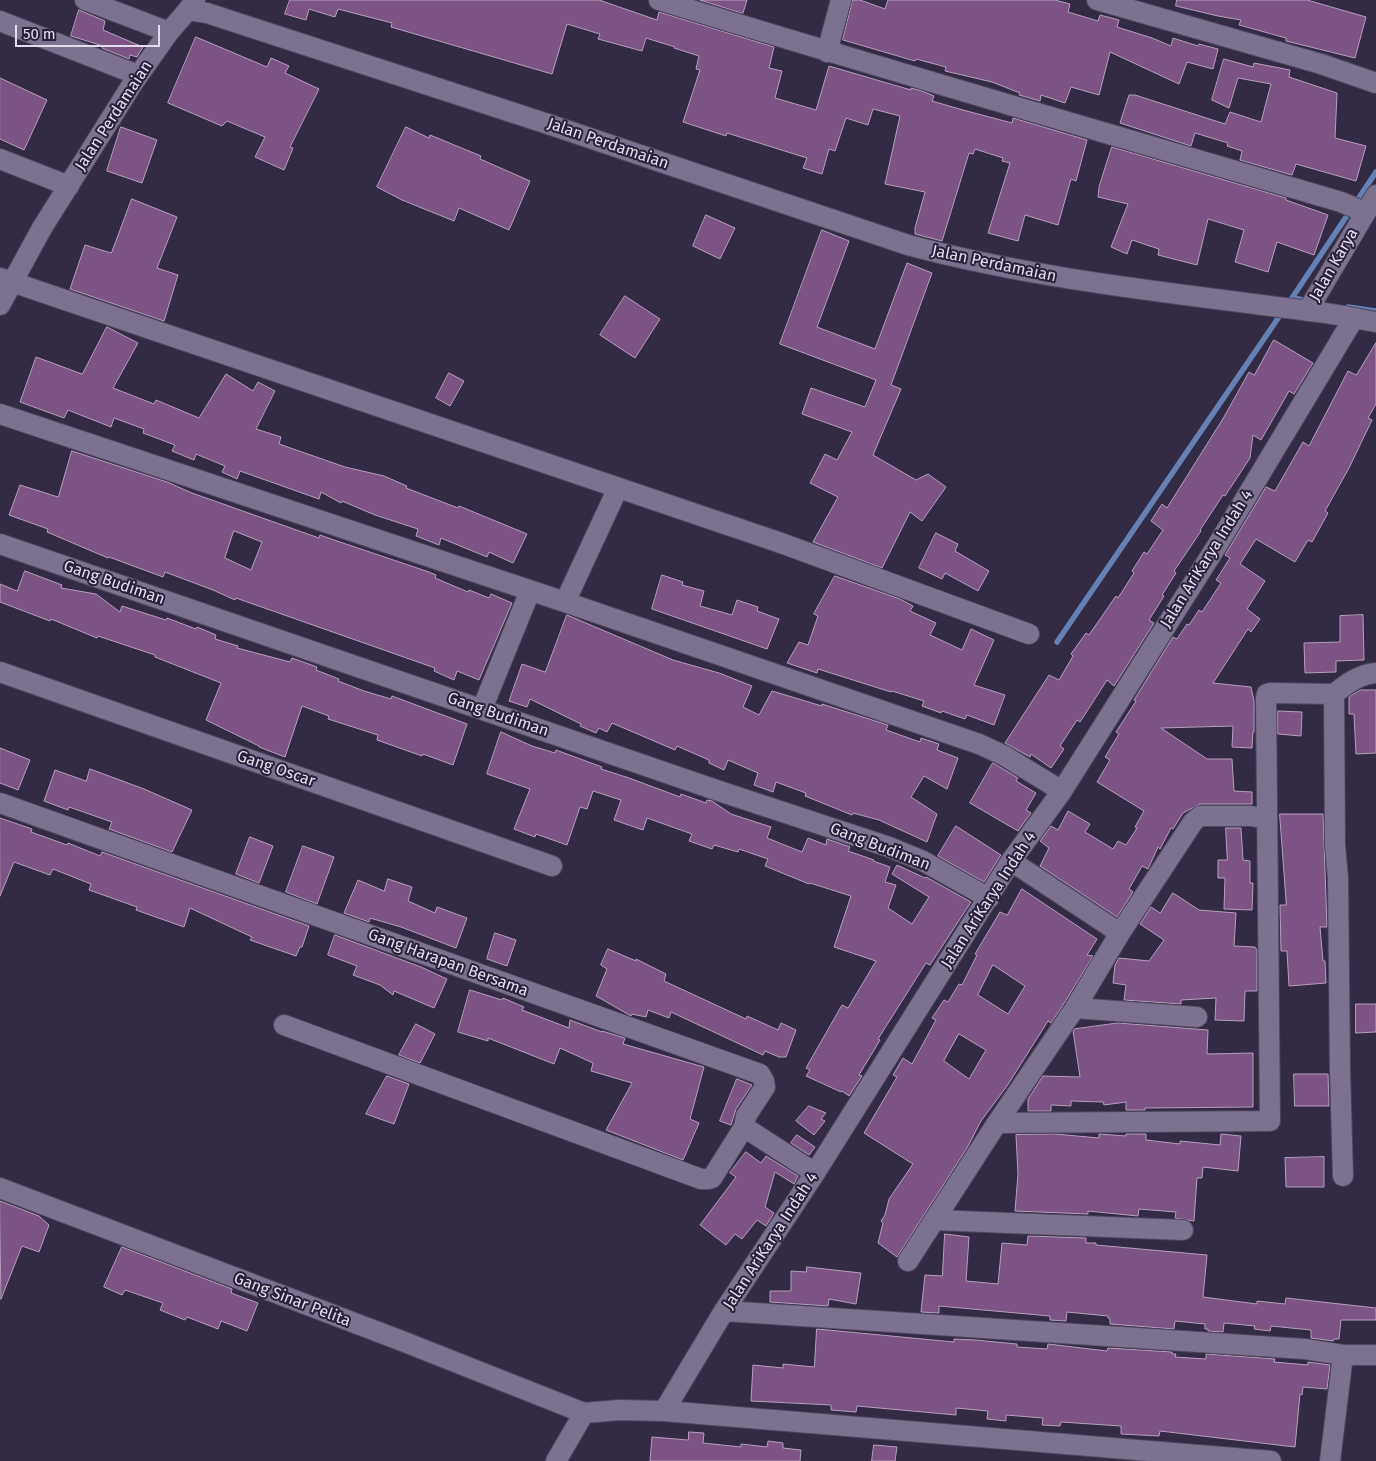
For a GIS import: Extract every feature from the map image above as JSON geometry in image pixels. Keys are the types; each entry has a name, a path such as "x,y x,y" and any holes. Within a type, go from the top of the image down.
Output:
{"street":[{"path":"85,0 169,32"},
{"path":"659,0 827,52 1060,119 1354,208"},
{"path":"827,52 841,0"},
{"path":"1097,0 1321,64 1376,83"},
{"name":"Jalan Perdamaian","path":"0,306 6,280 70,186 138,75 169,32 192,5 206,13 533,119 908,245 956,257 1053,276 1175,295 1278,308 1310,306 1376,322"},
{"path":"0,21 138,75"},
{"path":"0,159 70,186"},
{"name":"Jalan Karya","path":"1310,306 1354,208 1376,195"},
{"path":"6,280 781,544 1029,634"},
{"name":"Jalan AriKarya Indah 4","path":"664,1411 724,1311 815,1173 1011,861 1062,791 1218,544 1354,318"},
{"path":"0,414 565,602 979,744 1003,755 1062,791"},
{"path":"565,602 618,488"},
{"name":"Gang Budiman","path":"0,544 719,791 889,847 923,860 989,898"},
{"path":"482,709 530,591"},
{"name":"Gang Oscar","path":"0,672 552,866"},
{"path":"997,1123 1270,1121 1266,819 1267,694 1334,694 1353,679 1365,674 1376,673"},
{"path":"1334,694 1335,845 1338,878 1340,1071 1344,1176"},
{"name":"Gang Harapan Bersama","path":"0,803 760,1074 765,1087 746,1116 744,1127 712,1178 708,1180 284,1025"},
{"path":"908,1261 997,1123 1075,1008 1120,933 1197,818 1200,816 1251,816 1266,819"},
{"path":"1011,861 1120,933"},
{"path":"1075,1008 1198,1017"},
{"path":"744,1127 815,1173"},
{"name":"Gang Sinar Pelita","path":"0,1188 402,1341 584,1413"},
{"path":"934,1220 1183,1230"},
{"path":"724,1311 1305,1349 1343,1355 1376,1355"},
{"path":"1330,1461 1343,1355"},
{"path":"556,1461 584,1413 602,1410 664,1411 1271,1461"}],"building":[{"path":"290,0 599,0 657,20 659,12 774,47 769,68 782,71 775,98 816,110 829,66 911,90 911,88 922,91 934,96 932,101 963,110 1012,123 1013,118 1087,140 1076,181 1071,179 1058,225 1025,215 1018,241 988,233 1010,163 1002,161 1003,158 975,149 973,154 969,153 942,241 915,234 925,192 885,184 900,116 873,109 868,125 846,118 835,151 829,149 822,174 803,168 807,158 727,133 726,136 683,122 700,70 696,69 699,56 675,47 646,38 642,51 598,39 600,34 567,24 552,74 391,27 392,23 338,9 335,17 309,9 306,20 285,14"},
{"path":"700,0 747,0 743,13"},
{"path":"853,0 860,0 885,9 888,0 1055,0 1070,4 1068,12 1098,21 1100,15 1119,20 1117,27 1171,46 1173,38 1198,46 1199,44 1218,49 1213,69 1187,62 1179,84 1110,52 1099,95 1071,87 1065,103 1041,95 1040,101 1019,95 1020,93 992,82 945,71 946,67 916,59 915,61 843,40"},
{"path":"1177,0 1307,0 1366,17 1355,58 1286,41 1286,38 1239,25 1241,20 1176,6"},
{"path":"79,10 105,21 103,30 143,47 137,57 130,55 129,59 102,48 103,46 71,36"},
{"path":"196,37 267,67 271,58 289,66 285,73 319,89 290,147 293,148 284,170 255,157 265,137 227,121 222,126 168,103"},
{"path":"1224,59 1253,67 1254,63 1290,70 1289,77 1337,93 1335,138 1366,146 1356,181 1296,164 1292,175 1240,160 1242,151 1227,146 1228,143 1195,133 1191,146 1120,123 1129,95 1135,95 1225,124 1230,112 1261,122 1271,84 1238,78 1229,108 1212,100"},
{"path":"0,78 47,100 24,150 0,139"},
{"path":"121,127 157,140 142,183 107,171"},
{"path":"406,127 429,138 430,135 481,156 480,159 530,181 509,230 459,208 454,221 402,200 377,187"},
{"path":"1112,147 1286,198 1286,200 1328,215 1314,255 1277,242 1268,272 1235,262 1244,230 1208,219 1197,265 1158,255 1159,249 1132,240 1127,254 1111,247 1128,204 1098,197 1099,187"},
{"path":"132,199 177,217 157,268 178,275 164,321 70,289 85,245 111,253"},
{"path":"706,215 735,228 720,259 693,246"},
{"path":"822,230 849,241 817,327 875,349 907,263 932,273 891,385 901,389 873,455 916,480 928,474 946,487 922,521 910,512 882,568 813,542 838,497 810,483 825,454 837,460 852,432 802,414 811,388 865,407 876,380 780,344"},
{"path":"625,296 660,319 635,358 600,335"},
{"path":"107,327 138,343 113,388 154,404 156,400 199,418 226,374 253,391 258,382 275,391 256,429 281,437 279,444 345,467 384,476 407,486 406,488 458,508 459,506 527,534 513,563 489,552 487,557 441,538 439,545 416,536 418,529 375,515 342,501 341,503 321,492 319,499 240,471 237,479 222,472 225,466 196,454 194,460 172,451 175,445 143,433 144,429 114,418 111,427 68,410 64,418 20,402 36,357 82,374"},
{"path":"1274,340 1313,363 1294,394 1289,391 1261,440 1253,435 1250,458 1225,496 1223,495 1174,571 1176,573 1149,620 1154,623 1114,686 1107,680 1080,722 1077,720 1060,746 1064,749 1051,768 1031,754 1030,757 1005,743 1049,675 1059,680 1073,656 1071,654 1086,633 1089,635 1116,596 1118,598 1134,573 1132,571 1144,552 1147,554 1163,530 1151,521 1162,504 1167,508 1224,417 1249,372 1254,375"},
{"path":"1376,343 1376,404 1368,418 1372,420 1349,468 1325,511 1328,513 1312,542 1308,540 1295,562 1256,539 1240,564 1265,581 1247,609 1260,619 1251,632 1248,629 1213,683 1251,687 1254,701 1252,748 1232,747 1233,726 1161,728 1207,759 1232,759 1234,791 1252,792 1252,804 1200,804 1183,813 1173,829 1171,828 1160,849 1158,847 1148,869 1142,866 1129,889 1133,892 1117,917 1040,866 1049,848 1040,841 1051,826 1058,830 1068,811 1090,824 1085,832 1113,849 1118,841 1126,845 1137,828 1135,827 1144,811 1097,782 1110,760 1105,757 1119,734 1116,732 1173,637 1177,639 1199,610 1202,612 1221,583 1216,580 1230,558 1225,555 1266,487 1275,491 1303,442 1309,446 1348,371 1356,375"},
{"path":"449,373 464,381 450,406 436,398"},
{"path":"72,451 167,482 192,493 319,538 320,535 429,572 436,575 435,578 468,592 469,590 489,598 491,594 512,603 479,680 457,671 454,680 434,671 435,668 236,598 235,600 165,572 163,577 108,558 47,532 48,529 9,515 20,485 58,497","holes":["234,531 262,542 251,570 225,558"]},
{"path":"936,533 958,544 955,551 989,571 978,591 945,573 942,579 919,568"},
{"path":"25,571 62,585 61,588 96,594 120,612 122,606 166,620 167,618 196,629 197,627 216,635 215,639 238,646 237,648 290,662 292,658 317,667 316,670 364,691 391,699 392,696 467,724 453,765 377,740 378,735 328,719 329,716 302,706 285,757 259,747 206,720 221,683 155,657 155,655 98,636 97,638 51,619 50,621 0,602 0,584 17,591"},
{"path":"662,575 683,582 682,585 704,591 700,606 732,615 737,600 758,607 757,611 779,619 767,649 652,609"},
{"path":"835,576 900,599 913,606 910,611 936,623 930,635 962,650 971,629 994,640 974,685 1005,695 994,725 967,715 965,719 942,711 941,713 922,706 924,701 818,669 817,673 787,663 799,642 808,645 818,616 814,614"},
{"path":"567,615 673,660 719,673 752,686 743,707 759,715 772,691 822,706 822,704 888,725 886,730 920,742 921,738 939,744 937,750 958,758 947,789 924,776 911,797 937,814 927,842 879,820 853,813 852,815 805,796 806,793 776,782 773,792 754,785 758,773 728,760 724,770 709,763 709,760 677,746 675,750 612,723 607,732 599,728 596,733 530,699 527,707 509,701 522,664 545,672"},
{"path":"1363,615 1364,660 1336,661 1336,672 1305,673 1304,643 1340,642 1340,616"},
{"path":"1361,690 1376,690 1376,753 1356,754 1354,714 1349,714 1349,697"},
{"path":"1278,711 1302,712 1301,736 1278,734"},
{"path":"501,732 532,746 555,753 556,750 602,767 601,769 680,797 681,794 706,803 707,800 712,801 731,814 771,827 767,838 802,852 808,838 826,845 827,839 850,847 848,851 890,867 885,882 896,885 888,908 912,924 929,897 892,874 897,865 926,877 971,902 930,965 926,963 878,1039 880,1040 859,1075 862,1076 849,1096 842,1091 806,1076 810,1070 806,1068 842,1005 848,1008 876,961 834,947 851,896 809,884 765,866 768,859 739,849 738,852 714,845 712,849 689,841 692,834 647,818 643,830 614,820 621,800 593,791 587,809 580,807 567,845 536,834 535,837 514,829 530,789 487,774"},
{"path":"0,748 30,760 18,790 0,783"},
{"path":"993,763 1018,778 1016,781 1036,793 1026,810 1031,813 1018,831 970,803"},
{"path":"90,769 144,789 192,810 172,852 109,829 112,822 69,807 68,810 44,801 55,770 86,781"},
{"path":"1280,814 1323,814 1327,927 1320,927 1326,983 1289,986 1287,951 1281,951 1280,905 1286,905"},
{"path":"0,818 32,829 31,832 67,845 68,843 100,856 102,852 309,926 302,947 300,947 296,956 250,940 252,937 190,908 184,927 136,910 137,907 89,890 91,884 53,869 50,875 14,862 0,896"},
{"path":"956,826 1001,855 984,882 938,856"},
{"path":"1226,828 1241,828 1243,860 1250,861 1250,883 1253,883 1252,910 1224,909 1225,878 1218,878 1218,860 1227,860"},
{"path":"250,837 273,846 259,883 236,874"},
{"path":"303,846 334,857 317,904 286,892"},
{"path":"388,879 412,887 408,901 435,913 437,907 467,918 456,948 401,927 370,918 369,922 344,913 358,880 384,891"},
{"path":"1022,889 1097,939 1087,955 1093,956 1051,1023 1048,1021 1007,1086 981,1121 967,1148 897,1257 878,1243 883,1223 881,1221 885,1215 889,1199 913,1164 864,1133 897,1077 893,1075 903,1058 912,1064 936,1020 932,1018 944,1000 948,1002 959,984 962,985 977,955 975,954 1000,912 1007,915","holes":["993,965 1025,986 1008,1014 978,995","959,1034 986,1050 969,1079 944,1061"]},
{"path":"1173,893 1199,910 1236,913 1234,946 1255,947 1257,950 1257,991 1245,991 1244,1021 1215,1020 1216,998 1181,1000 1181,1004 1124,1000 1126,985 1113,983 1115,965 1119,958 1149,961 1164,940 1140,924 1151,907 1160,913"},
{"path":"495,933 516,940 507,966 487,959"},
{"path":"335,935 421,967 447,979 434,1008 394,991 393,995 380,985 353,975 357,966 328,955"},
{"path":"608,949 636,961 636,959 666,974 664,981 746,1019 747,1016 778,1030 781,1023 796,1030 786,1057 779,1057 765,1051 763,1055 671,1012 669,1018 648,1010 646,1017 632,1014 631,1016 596,996 607,969 601,965"},
{"path":"470,990 502,1000 503,998 524,1007 522,1010 569,1028 570,1020 625,1038 623,1044 704,1067 690,1119 699,1123 683,1160 606,1130 632,1083 591,1071 593,1063 560,1048 554,1064 488,1038 488,1041 458,1032"},
{"path":"1356,1004 1376,1004 1376,1032 1356,1033"},
{"path":"1118,1023 1208,1030 1207,1054 1253,1053 1253,1107 1145,1108 1145,1110 1126,1110 1126,1102 1104,1105 1103,1102 1071,1101 1071,1106 1051,1105 1051,1111 1028,1111 1028,1099 1043,1076 1080,1077 1073,1031 1075,1029"},
{"path":"416,1024 435,1034 420,1063 399,1055"},
{"path":"1294,1074 1328,1074 1329,1106 1295,1106"},
{"path":"387,1076 409,1084 394,1124 366,1114"},
{"path":"737,1079 752,1085 736,1109 731,1125 720,1121"},
{"path":"809,1106 826,1113 821,1119 825,1121 814,1135 796,1121"},
{"path":"1055,1134 1099,1138 1099,1134 1126,1136 1126,1134 1146,1134 1146,1140 1180,1144 1180,1141 1220,1145 1221,1134 1241,1136 1238,1171 1203,1167 1202,1178 1197,1178 1194,1221 1175,1218 1176,1212 1139,1209 1138,1216 1088,1211 1088,1214 1015,1211 1018,1174 1016,1135"},
{"path":"797,1135 815,1147 809,1155 791,1143"},
{"path":"746,1152 761,1163 766,1156 798,1176 794,1184 775,1172 765,1207 774,1213 766,1226 757,1220 742,1239 735,1234 726,1245 700,1225 736,1177 730,1173"},
{"path":"1324,1157 1324,1187 1286,1187 1285,1158"},
{"path":"0,1201 39,1216 49,1225 39,1252 22,1246 1,1299"},
{"path":"945,1234 969,1237 966,1281 998,1284 1002,1243 1027,1245 1028,1236 1086,1238 1086,1243 1096,1243 1096,1245 1207,1255 1203,1297 1257,1304 1257,1301 1285,1304 1286,1298 1376,1308 1376,1320 1341,1320 1339,1339 1334,1339 1333,1341 1311,1338 1311,1330 1271,1326 1270,1331 1254,1329 1255,1326 1224,1323 1223,1332 1208,1331 1208,1329 1205,1329 1205,1324 1175,1321 1174,1329 1110,1324 1108,1316 1067,1312 1066,1321 1050,1320 1050,1316 939,1306 939,1313 921,1312 925,1275 942,1276"},
{"path":"122,1247 232,1289 231,1293 258,1303 247,1331 221,1321 218,1329 187,1317 185,1320 160,1310 163,1303 125,1290 122,1295 104,1287"},
{"path":"807,1267 861,1273 856,1304 829,1299 828,1306 770,1302 770,1291 791,1291 791,1271 806,1272"},
{"path":"817,1329 954,1342 954,1339 975,1340 1017,1344 1017,1347 1047,1349 1048,1344 1107,1351 1108,1348 1172,1352 1172,1354 1176,1354 1175,1357 1206,1359 1206,1354 1275,1359 1274,1362 1308,1365 1308,1362 1330,1365 1327,1389 1303,1387 1302,1395 1300,1394 1295,1447 1160,1431 1159,1436 1121,1434 1121,1426 1061,1422 1060,1426 1042,1425 1043,1418 1006,1415 1006,1421 987,1419 988,1411 956,1408 956,1415 857,1406 856,1412 831,1410 831,1405 751,1401 753,1365 783,1368 783,1364 814,1367"},
{"path":"689,1432 704,1433 703,1443 741,1447 741,1444 767,1447 768,1441 783,1443 783,1448 801,1450 800,1461 650,1461 652,1437 688,1440"},
{"path":"874,1445 897,1447 895,1461 872,1461"}],"waterway":[{"path":"1288,304 1376,172"},
{"path":"1292,298 1310,301"},
{"path":"1348,307 1376,311"},
{"path":"1057,642 1283,311"}]}
